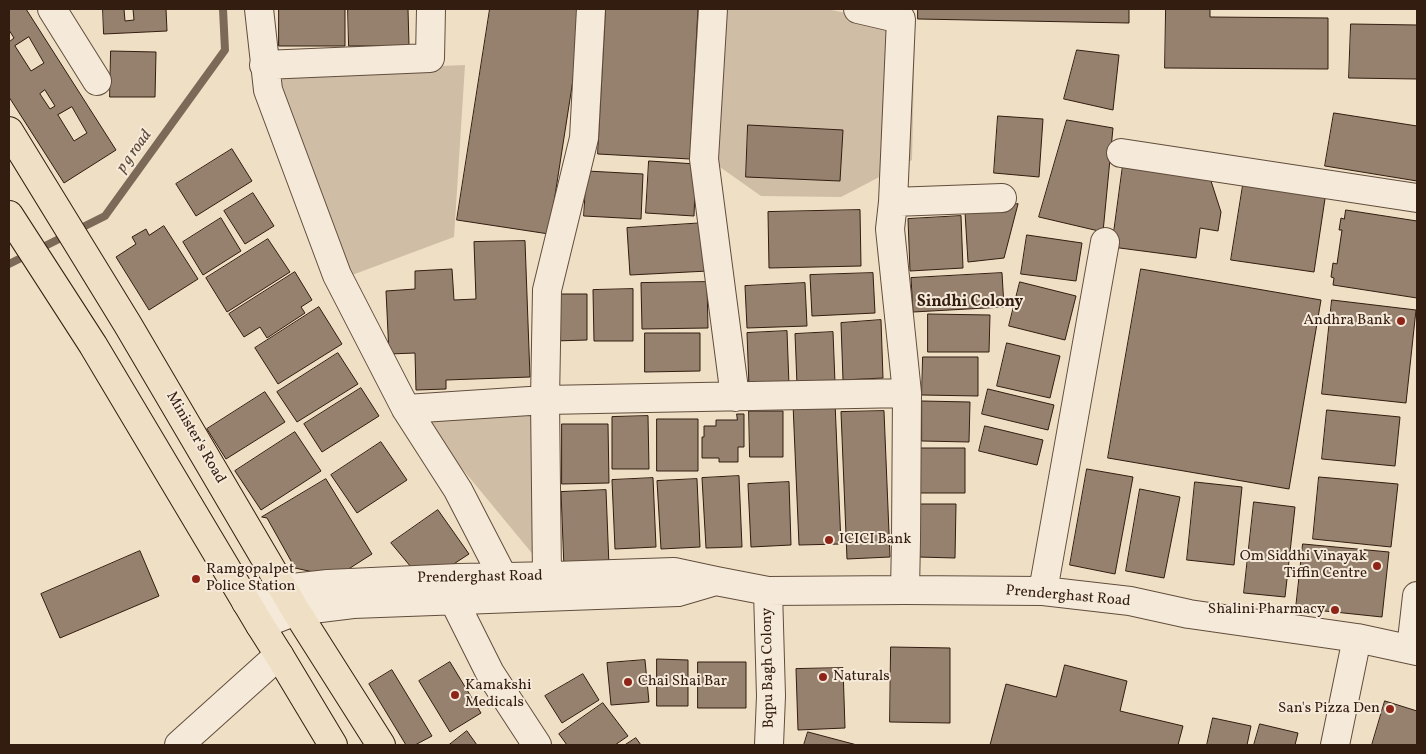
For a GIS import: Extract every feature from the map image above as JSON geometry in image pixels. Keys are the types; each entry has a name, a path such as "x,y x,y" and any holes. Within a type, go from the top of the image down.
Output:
{"main road":[{"name":"Minister's Road","path":"9,131 128,325 290,600 381,745"},
{"path":"9,216 93,345 333,745"}],"street":[{"path":"52,9 97,81"},
{"path":"259,9 268,90 336,275 406,409 458,490 503,577"},
{"path":"264,66 430,58 431,9"},
{"path":"547,576 545,400 547,290 584,138 591,9"},
{"path":"714,9 704,159 735,397"},
{"path":"858,9 900,18 893,202 890,229 907,394 905,590"},
{"path":"1121,153 1417,198"},
{"path":"893,202 1002,198"},
{"path":"1044,591 1106,242"},
{"path":"406,409 545,400 907,394"},
{"name":"Prenderghast Road","path":"253,614 290,600 357,582 674,572 768,591 1044,591 1130,601 1189,614 1357,638 1414,650"},
{"name":"Prenderghast Road","path":"290,600 353,604 678,592 716,581"},
{"name":"Bqpu Bagh Colony","path":"768,591 771,696 769,745"},
{"path":"1414,650 1417,596"},
{"path":"453,599 490,673 537,745"},
{"path":"1335,745 1357,638"},
{"path":"179,745 279,655"}],"shaded area":[{"path":"718,9 826,9 915,26 912,160 841,197 761,196 710,160"},
{"path":"465,65 454,237 344,278 271,73"},
{"path":"539,401 545,569 412,408"}],"building":[{"path":"9,9 26,9 116,150 64,183 9,97 9,42 14,38 9,30","holes":["29,37 44,63 31,71 15,46","45,90 55,106 50,109 40,94","72,107 87,133 74,141 58,115"]},
{"path":"103,9 124,9 125,21 134,20 133,9 166,9 167,31 104,34"},
{"path":"279,9 345,9 345,46 279,46"},
{"path":"348,9 408,9 409,46 349,46"},
{"path":"490,9 584,9 549,234 457,220"},
{"path":"606,9 698,9 690,159 598,154"},
{"path":"918,9 1129,9 1129,23 918,19"},
{"path":"1166,9 1210,9 1210,17 1328,18 1328,69 1165,68"},
{"path":"1351,24 1417,25 1417,79 1349,78"},
{"path":"1077,50 1119,55 1113,110 1064,99"},
{"path":"111,51 156,52 155,97 110,97"},
{"path":"1334,113 1417,126 1417,181 1325,166"},
{"path":"998,116 1043,119 1039,177 994,173"},
{"path":"1067,120 1113,128 1103,232 1039,217"},
{"path":"748,125 843,130 840,181 746,177"},
{"path":"232,149 252,181 196,216 176,184"},
{"path":"649,161 696,164 694,216 646,213"},
{"path":"1123,165 1159,170 1159,173 1210,178 1221,212 1218,231 1200,228 1196,258 1112,247"},
{"path":"587,171 643,174 641,219 584,216"},
{"path":"1244,179 1326,192 1314,272 1231,260"},
{"path":"253,193 274,226 245,244 224,211"},
{"path":"1018,204 1004,258 968,262 965,212"},
{"path":"860,210 861,266 769,268 768,212"},
{"path":"1346,210 1417,221 1417,298 1333,285 1334,278 1331,277 1333,263 1337,264 1342,230 1339,230 1341,218 1344,219"},
{"path":"961,216 963,268 910,271 908,219"},
{"path":"221,218 241,251 203,275 183,242"},
{"path":"705,223 708,271 630,275 627,228"},
{"path":"164,226 198,279 149,310 116,257 136,244 132,237 146,229 149,235"},
{"path":"1027,235 1082,243 1076,281 1021,274"},
{"path":"268,239 290,272 227,312 206,278"},
{"path":"525,241 530,377 446,380 446,389 416,390 415,353 389,354 386,291 415,289 415,271 452,269 454,300 476,299 474,242"},
{"path":"1141,269 1321,300 1289,489 1108,458"},
{"path":"295,272 312,300 301,307 305,313 267,338 260,327 244,337 229,314"},
{"path":"873,273 875,313 812,316 810,275"},
{"path":"1002,273 1004,307 913,312 911,278"},
{"path":"707,282 708,328 642,329 641,283"},
{"path":"1020,282 1076,296 1065,340 1009,326"},
{"path":"805,283 807,326 747,328 745,286"},
{"path":"633,289 633,341 594,341 593,290"},
{"path":"555,294 587,294 587,340 555,341"},
{"path":"1332,300 1416,310 1406,403 1322,394"},
{"path":"319,307 342,344 278,384 255,348"},
{"path":"928,314 990,315 989,352 928,352"},
{"path":"881,320 883,378 843,380 841,323"},
{"path":"787,331 789,385 749,387 747,333"},
{"path":"833,332 835,383 797,385 795,334"},
{"path":"645,333 700,333 700,371 645,372"},
{"path":"1007,343 1060,356 1050,398 997,386"},
{"path":"338,353 358,384 297,422 277,392"},
{"path":"923,357 978,357 978,396 922,395"},
{"path":"361,388 379,416 322,452 304,424"},
{"path":"988,389 1054,405 1048,430 982,414"},
{"path":"265,392 285,422 226,459 207,429"},
{"path":"922,401 970,402 969,442 922,441"},
{"path":"835,402 841,544 799,545 793,404"},
{"path":"1327,410 1400,417 1395,466 1322,459"},
{"path":"749,411 783,411 783,457 750,457"},
{"path":"884,411 890,557 847,559 841,412"},
{"path":"737,414 744,414 744,447 738,447 738,462 719,462 719,458 702,458 704,426 716,426 716,420 737,420"},
{"path":"648,416 649,469 612,469 612,417"},
{"path":"657,419 698,419 698,471 657,471"},
{"path":"562,424 608,424 609,483 562,484"},
{"path":"985,426 1043,440 1037,465 979,451"},
{"path":"295,432 321,471 261,510 235,471"},
{"path":"381,442 407,480 357,513 331,475"},
{"path":"921,448 965,448 965,493 920,493"},
{"path":"1087,469 1133,477 1115,574 1070,565"},
{"path":"739,476 742,547 706,548 702,478"},
{"path":"1319,477 1398,484 1391,547 1313,539"},
{"path":"653,478 656,547 615,549 612,480"},
{"path":"326,479 372,554 336,577 295,568 267,518 262,517"},
{"path":"697,479 700,547 661,549 657,481"},
{"path":"789,482 791,545 751,547 748,484"},
{"path":"1195,482 1242,487 1234,565 1187,560"},
{"path":"1140,489 1180,497 1164,578 1126,571"},
{"path":"606,490 609,566 564,568 561,492"},
{"path":"1254,502 1295,507 1285,597 1244,593"},
{"path":"919,504 956,504 955,558 918,557"},
{"path":"438,510 469,554 443,571 411,567 391,543"},
{"path":"1303,544 1389,552 1382,617 1296,608"},
{"path":"140,551 159,596 60,638 41,594"},
{"path":"891,647 950,648 950,723 890,722"},
{"path":"657,659 688,660 688,706 657,706"},
{"name":"Chai Shai Bar","path":"645,660 649,702 611,705 607,663"},
{"path":"450,662 481,713 450,732 419,681"},
{"path":"698,662 746,662 746,708 698,708"},
{"path":"1065,665 1127,681 1120,711 1183,726 1178,745 990,745 1006,684 1056,697"},
{"path":"843,668 845,728 798,730 796,669"},
{"path":"392,670 432,736 415,745 406,745 369,684"},
{"path":"583,674 599,700 562,723 545,696"},
{"path":"1385,701 1417,711 1417,745 1372,745"},
{"path":"603,703 628,736 615,745 567,745 559,734"},
{"path":"1213,718 1251,726 1247,745 1207,745"},
{"path":"1260,724 1298,733 1295,745 1254,745"},
{"path":"467,731 477,745 449,745"},
{"path":"808,732 857,745 804,745"},
{"path":"636,738 641,745 625,745"}],"waterway":[{"name":"p g road","path":"9,264 105,216 225,50 223,9"}],"place":[{"name":"Andhra Bank","path":"1401,321"},
{"name":"ICICI Bank","path":"829,540"},
{"name":"Om Siddhi Vinayak Tiffin Centre","path":"1377,566"},
{"name":"Ramgopalpet Police Station","path":"196,579"},
{"name":"Shalini Pharmacy","path":"1335,610"},
{"name":"Naturals","path":"823,677"},
{"name":"Chai Shai Bar","path":"628,682"},
{"name":"Kamakshi Medicals","path":"455,695"},
{"name":"San's Pizza Den","path":"1390,709"}],"district":[{"name":"Sindhi Colony","path":"970,303"}]}
